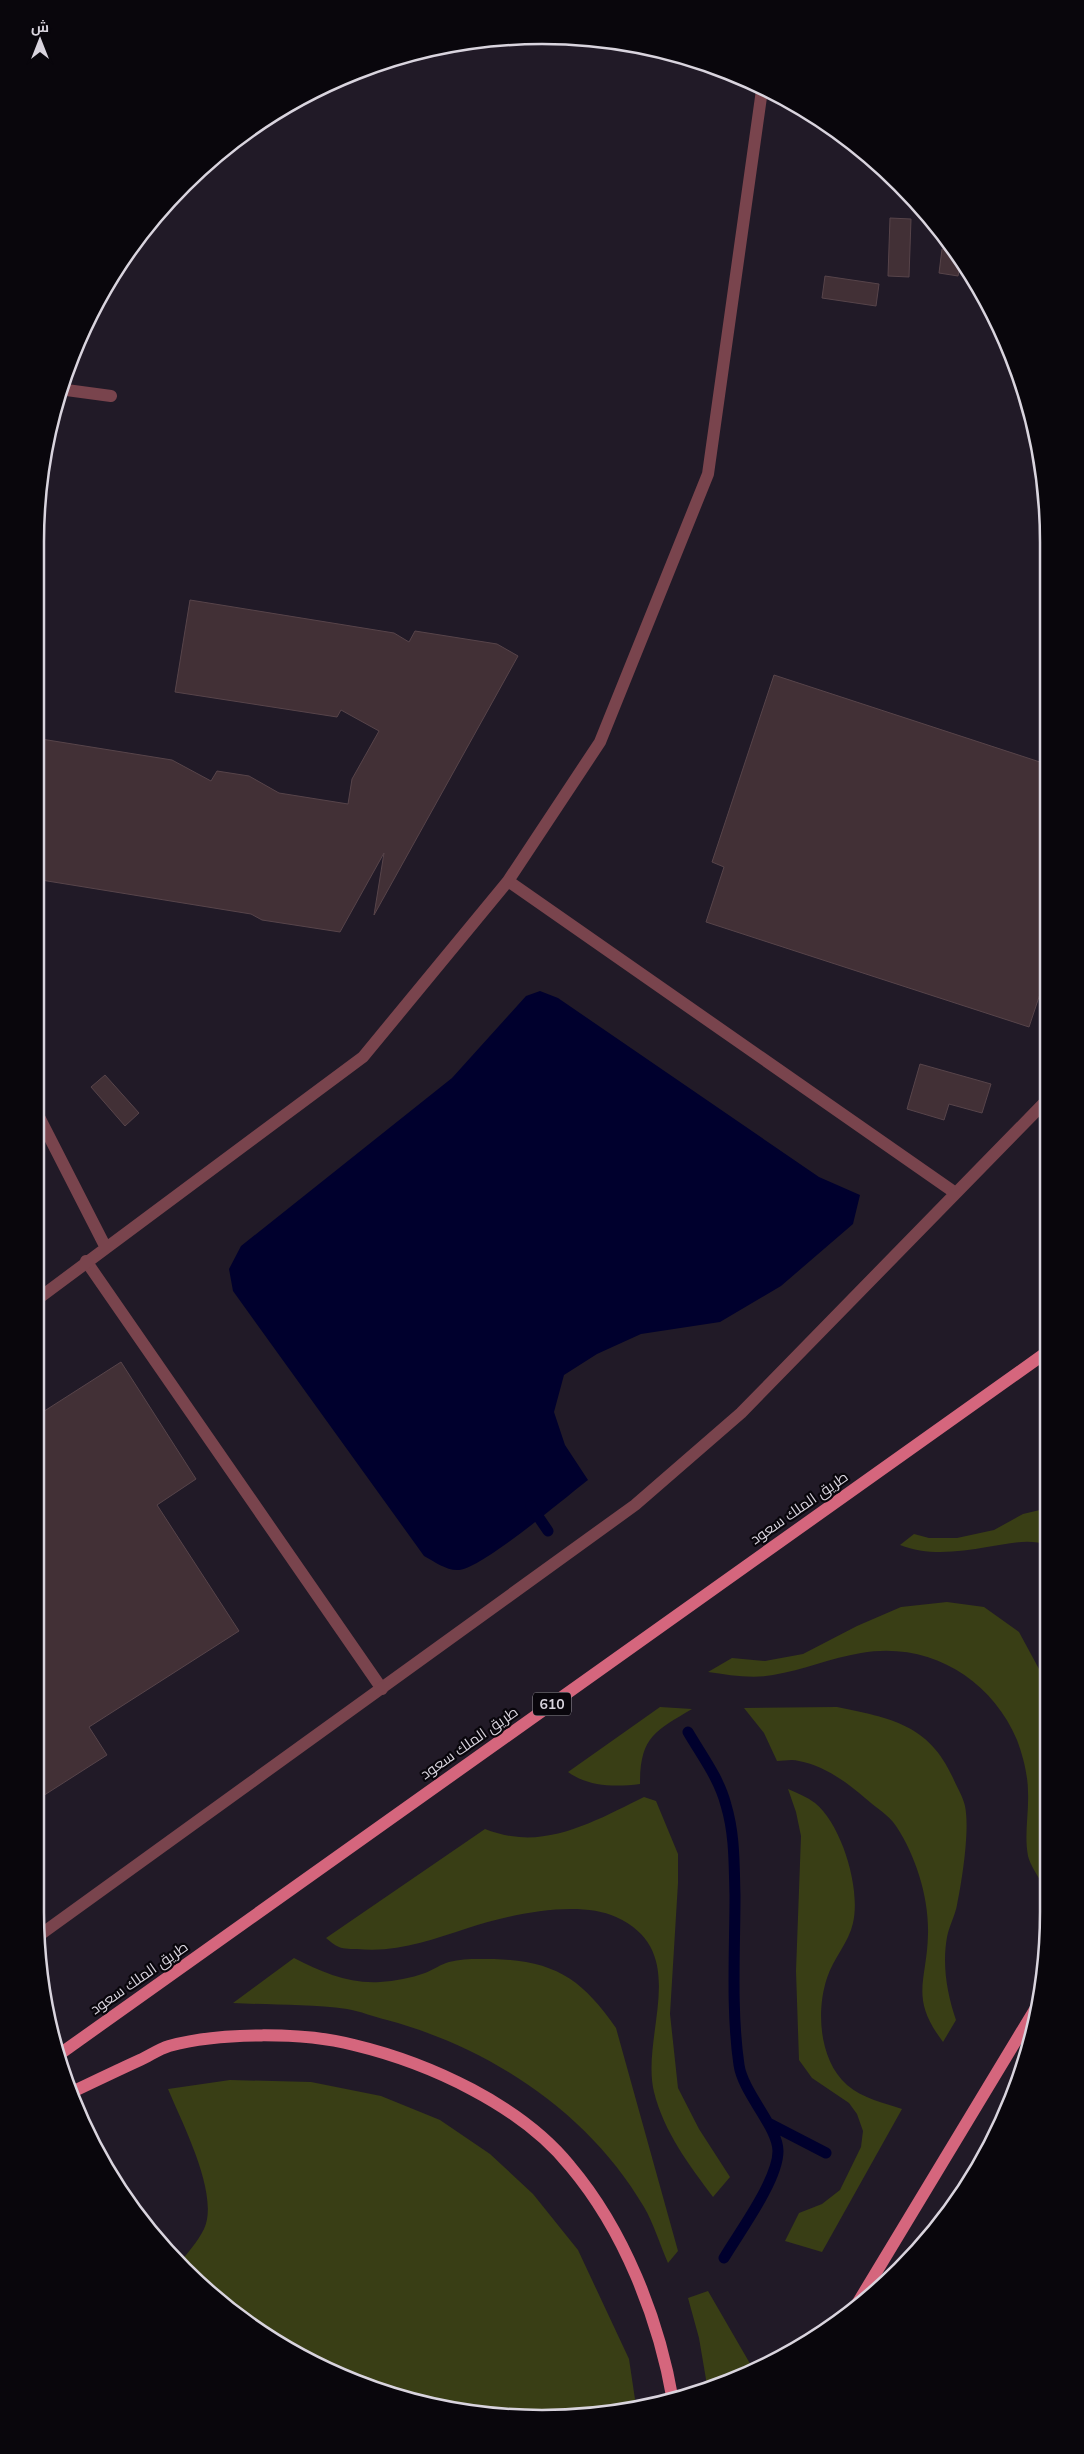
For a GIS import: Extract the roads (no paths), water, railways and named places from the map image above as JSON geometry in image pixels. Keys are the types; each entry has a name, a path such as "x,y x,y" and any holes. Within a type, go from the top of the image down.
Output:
{"main road":[{"name":"طريق الملك سعود","path":"64,2051 1040,1357"},
{"path":"864,2292 1028,2021"},
{"path":"77,2090 168,2046 233,2037 298,2036 354,2045 406,2062 479,2092 528,2124 570,2165 605,2217 643,2290 666,2359 672,2393"}],"street":[{"path":"44,1294 105,1246 363,1057 508,881 600,742 708,474 761,95"},
{"path":"68,390 111,396"},
{"path":"508,881 954,1192"},
{"path":"45,1931 382,1689 634,1505 741,1413 954,1192 1040,1106"},
{"path":"44,1127 105,1246"},
{"path":"86,1261 382,1689"}],"water":[{"path":"540,991 558,998 819,1177 860,1195 853,1224 781,1286 720,1322 641,1334 597,1354 564,1375 554,1412 565,1445 588,1480 504,1546 470,1567 455,1570 441,1566 424,1556 233,1291 229,1269 241,1246 452,1078 526,996"}],"waterway":[{"path":"531,1506 548,1531"},
{"path":"688,1732 710,1767 723,1795 729,1816 734,1861 734,2002 739,2065 747,2087 772,2131 778,2151 772,2176 765,2190 724,2258"},
{"path":"768,2123 826,2153"}]}
